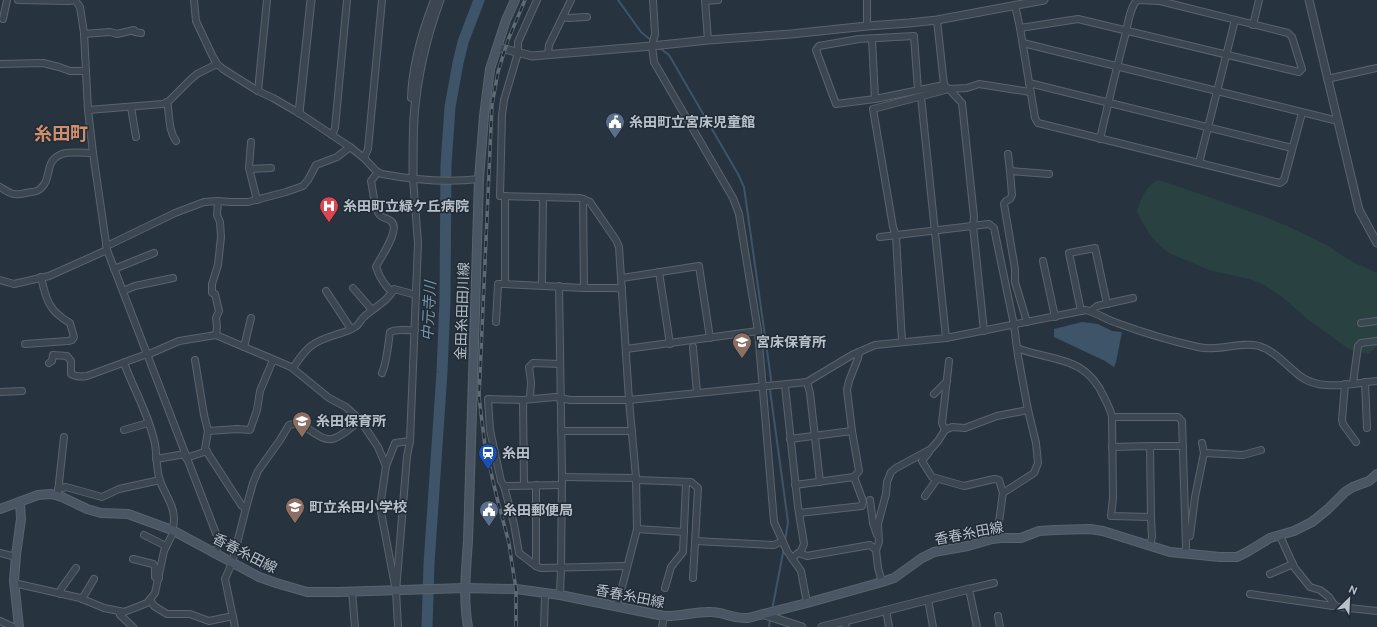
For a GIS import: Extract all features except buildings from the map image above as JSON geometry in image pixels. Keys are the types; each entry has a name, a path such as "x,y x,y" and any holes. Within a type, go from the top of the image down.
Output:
{"main road":[{"name":"金田糸田田川線","path":"468,627 461,588 468,534 479,179 484,116 490,69 506,20 515,0"},
{"name":"香春糸田線","path":"0,509 38,495 58,493 87,509 101,513 128,514 173,530 232,563 265,579 307,592 461,588 516,589 560,595 664,616 713,612 739,618 807,603 894,578 922,558 934,552 968,546 992,539 1021,538 1045,531 1090,529 1103,531 1170,552 1220,557 1237,557 1270,538 1294,531 1312,522 1345,492 1352,487 1369,481 1377,474"},
{"path":"19,627 14,583 21,519 20,502"}],"street":[{"path":"3,19 7,0"},
{"path":"18,0 75,0 80,7 84,34 88,110 107,248 217,536 218,546 216,553"},
{"path":"194,0 196,21 217,64 258,91 299,113 350,147 378,172 382,174 416,179 479,179"},
{"path":"258,91 267,0"},
{"path":"299,113 311,0"},
{"path":"332,135 335,128 347,0"},
{"path":"364,158 368,150 382,0"},
{"path":"416,99 411,98 412,81 423,28 434,0"},
{"path":"398,627 407,456 410,441 418,243 414,117 424,51 440,0"},
{"path":"537,0 518,42 518,53 504,100 502,115 500,196 583,199 590,202 616,240 619,247 629,400 636,479 637,529 616,606"},
{"path":"548,54 549,45 571,0"},
{"path":"653,0 655,34 652,46 654,62 733,198 739,214 758,331 774,522 782,541 801,571 807,603"},
{"path":"708,40 705,0 718,0"},
{"path":"867,0 867,26"},
{"path":"497,47 532,56 652,46 937,20 1044,0"},
{"path":"1020,28 1078,19 1127,30 1299,72 1302,69 1292,37 1288,33 1160,1 1136,0 1133,4 1127,30 1108,103 1100,139"},
{"path":"1253,24 1259,0"},
{"path":"1309,0 1359,210 1377,243"},
{"path":"1015,5 1035,118 1038,123 1280,183 1284,180 1302,113"},
{"path":"563,16 568,18 587,17"},
{"path":"937,20 947,87 962,103 974,217 972,226 984,331"},
{"path":"1199,163 1235,20"},
{"path":"84,34 110,32 117,34 134,30 135,32 141,33"},
{"path":"918,90 914,36 859,39 819,46 816,50 836,104 875,99 918,90 947,87 967,88 979,84 1030,92"},
{"path":"872,39 875,99"},
{"path":"1023,44 1338,121"},
{"path":"0,64 43,63 70,71 86,71"},
{"path":"88,110 163,104 197,74 217,64"},
{"path":"1327,79 1377,68"},
{"path":"1029,83 1292,148"},
{"path":"902,342 896,236 893,227 873,109 921,97 947,87"},
{"path":"921,97 946,338"},
{"path":"167,102 170,126 173,137 176,141"},
{"path":"131,107 136,137"},
{"path":"252,142 250,169 257,200"},
{"path":"1,281 14,284 49,276 107,248 111,244 192,206 204,202 248,202 286,192 302,186 308,180 316,166 337,157 350,147"},
{"path":"0,187 15,195 38,190 42,188 46,181 51,161 63,153 93,153"},
{"path":"1008,154 1012,195 1010,199 1006,201 1004,207 1015,269 1015,282 1027,322"},
{"path":"250,169 270,168"},
{"path":"1010,171 1049,174"},
{"path":"378,172 371,181 374,192 375,206 378,214 393,223 393,228 391,241 376,267 379,275 388,289 392,292"},
{"path":"505,284 506,196"},
{"path":"542,285 543,198"},
{"path":"583,199 584,288"},
{"path":"216,335 216,318 219,311 215,294 212,293 212,284 218,265 221,236 220,222 217,215 218,201"},
{"path":"880,237 989,224 994,228 1014,325 1028,410 1036,443 1038,463 1034,472 1003,494"},
{"path":"1081,311 1069,253 1095,248 1107,304"},
{"path":"114,269 154,253"},
{"path":"1043,261 1055,317"},
{"path":"622,278 698,266 710,338"},
{"path":"659,272 670,344"},
{"path":"25,344 68,341 72,340 74,337 70,323 60,317 49,305 41,277"},
{"path":"123,291 136,286 173,278"},
{"path":"496,322 498,284 622,289"},
{"path":"559,286 562,477 560,595"},
{"path":"353,288 372,310"},
{"path":"293,368 309,347 324,338 351,330 363,317 385,302 394,289 416,295"},
{"path":"326,290 351,330"},
{"path":"1091,311 1097,306 1133,298"},
{"path":"627,566 541,568 519,553 514,524 504,486 501,482 490,430 488,399 523,400 555,397 570,400 629,400 784,386 807,382 852,355 876,345 946,338 1081,311 1091,311 1113,322 1151,335 1201,348 1257,346 1268,349 1302,378 1313,383 1327,386 1377,381"},
{"path":"244,347 251,318"},
{"path":"1360,323 1377,321"},
{"path":"382,373 385,366 390,332 394,330 415,330"},
{"path":"626,350 758,331"},
{"path":"49,363 52,361 53,355 67,356 71,361 71,374 81,377 87,376 179,341 216,335 293,368 329,398 346,407 360,420 378,446 386,466"},
{"path":"1353,383 1358,346 1361,343 1377,341"},
{"path":"693,347 697,393"},
{"path":"1017,348 1068,363 1084,370 1094,379 1101,390 1112,417 1113,498 1111,516 1151,517"},
{"path":"796,484 854,477 859,471 847,390 859,352"},
{"path":"195,360 208,431 205,449 242,506 246,508"},
{"path":"208,431 230,429 250,430 257,410 260,391 273,360"},
{"path":"945,430 942,423 949,361"},
{"path":"14,583 82,599 104,608 124,612 147,603 155,593 162,557 175,523 174,511 160,480 155,444 142,403 132,384 124,363"},
{"path":"530,399 531,382 529,367 533,363 560,364"},
{"path":"934,394 947,381"},
{"path":"807,382 810,393 820,482"},
{"path":"1365,382 1366,428"},
{"path":"1345,384 1342,420 1343,424 1356,442"},
{"path":"784,386 804,544 801,551 792,558"},
{"path":"0,392 22,390"},
{"path":"523,400 524,485"},
{"path":"992,539 1000,520 1003,494 999,480 994,479 964,486 932,477 922,461 938,442 945,430 952,427 965,428 997,416 1028,410"},
{"path":"1112,417 1178,417 1182,422 1186,537 1185,554"},
{"path":"235,627 225,579 232,563 252,483 258,471 289,425 295,423 300,424 328,439 333,439 338,437 360,420"},
{"path":"124,430 148,423"},
{"path":"561,431 632,431"},
{"path":"790,439 852,431"},
{"path":"58,493 64,437"},
{"path":"400,590 380,507 386,466 395,443 410,441"},
{"path":"1186,537 1190,536 1195,497 1204,452 1202,443"},
{"path":"1150,446 1152,537 1150,546"},
{"path":"1112,447 1183,446"},
{"path":"882,582 878,568 876,550 879,542 878,524 886,494 887,482 891,472 931,449"},
{"path":"1204,452 1243,455 1261,450"},
{"path":"156,459 186,456 207,451"},
{"path":"562,477 691,482 698,488 693,578"},
{"path":"799,513 862,506 863,501 854,477"},
{"path":"925,496 937,478"},
{"path":"58,493 66,487 102,497 119,489 160,480"},
{"path":"665,588 671,566 683,552 686,482"},
{"path":"536,485 536,566"},
{"path":"504,486 561,485"},
{"path":"870,500 873,523 879,542"},
{"path":"637,529 684,532"},
{"path":"144,535 166,546"},
{"path":"1280,536 1293,564 1310,587 1320,590 1329,597 1337,607"},
{"path":"695,541 774,545 782,541"},
{"path":"799,553 807,556 870,545 876,550"},
{"path":"0,553 16,557"},
{"path":"133,560 153,564 155,567 155,577 159,578"},
{"path":"1270,574 1293,564"},
{"path":"60,594 61,589 76,568"},
{"path":"82,599 94,579"},
{"path":"822,627 845,624 886,610 994,583"},
{"path":"969,589 977,627"},
{"path":"352,591 355,627"},
{"path":"544,627 545,594"},
{"path":"1250,594 1337,607 1377,610"},
{"path":"928,599 933,627"},
{"path":"150,600 154,606 167,614 190,614 209,621 233,616"},
{"path":"886,610 889,627"},
{"path":"119,611 120,615 133,627"},
{"path":"762,614 802,627"},
{"path":"662,627 664,616"},
{"path":"998,616 1000,627"},
{"path":"0,621 13,627"}],"green space":[{"path":"1158,180 1263,216 1287,226 1325,244 1349,260 1377,273 1377,347 1368,354 1349,349 1311,322 1281,296 1263,284 1249,279 1209,270 1169,253 1161,247 1150,235 1137,212 1144,193"}],"water":[{"path":"1082,322 1098,324 1112,331 1122,332 1114,367 1105,361 1054,337 1054,329"}],"waterway":[{"name":"中元寺川","path":"427,627 429,564 442,372 445,301 446,165 450,107 463,42 479,0"},
{"path":"618,0 641,32 652,41"},
{"path":"660,48 669,55 738,174 744,187 771,379 770,390 788,522 785,541"},
{"path":"772,610 784,548"},
{"path":"769,627 770,618"}],"railway":[{"path":"516,627 516,589 509,543 485,446 479,397 492,105 498,72 508,40 525,0"}],"place":[{"name":"糸田町立宮床児童館","path":"615,139"},
{"name":"糸田町立緑ケ丘病院","path":"329,223"},
{"name":"宮床保育所","path":"742,359"},
{"name":"糸田保育所","path":"302,438"},
{"name":"糸田","path":"488,470"},
{"name":"町立糸田小学校","path":"295,524"},
{"name":"糸田郵便局","path":"489,527"}],"district":[{"name":"糸田町","path":"61,134"}]}
